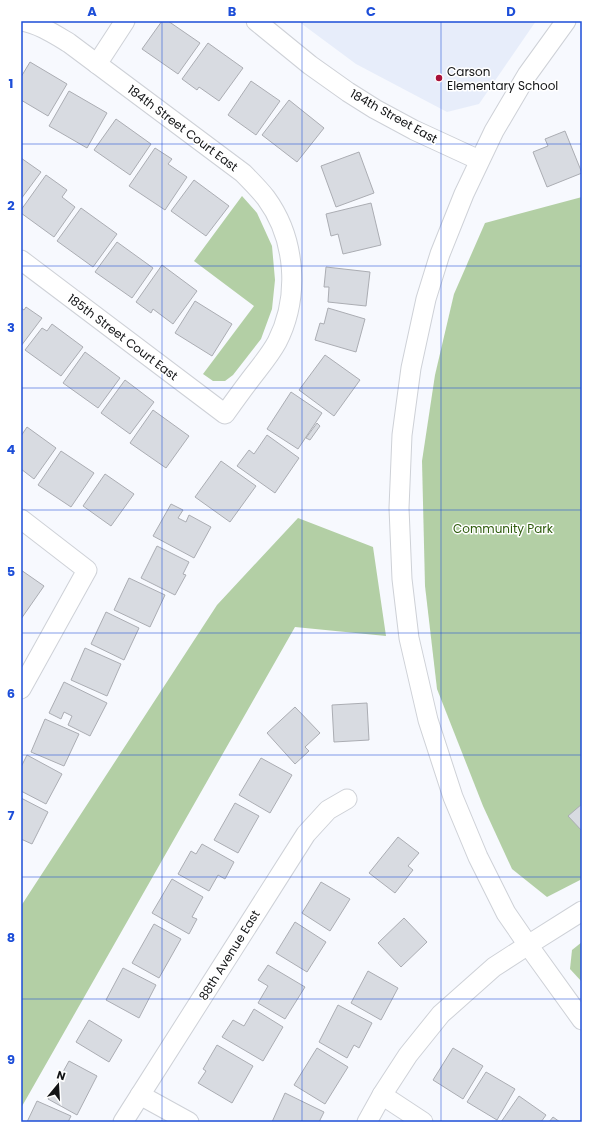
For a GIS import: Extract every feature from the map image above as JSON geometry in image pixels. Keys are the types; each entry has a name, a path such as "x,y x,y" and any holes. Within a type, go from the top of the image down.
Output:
{"street":[{"name":"184th Street Court East","path":"21,21 47,30 69,42 243,173 267,199 281,225 286,240 292,280 290,304 286,322 266,360 225,414"},
{"path":"97,64 125,21"},
{"name":"184th Street East","path":"256,21 310,65 370,106 414,130 479,160"},
{"path":"566,21 527,75 494,131 479,160 440,254 426,299 411,368 402,434 399,508 402,580 409,638 428,720 453,797 478,857 506,913 582,1020"},
{"name":"185th Street Court East","path":"21,260 225,414"},
{"path":"21,519 87,570 21,689"},
{"name":"88th Avenue East","path":"123,1122 306,834 328,810 347,799"},
{"path":"367,1122 382,1095 408,1055 441,1014 494,967 582,911"},
{"path":"140,1095 189,1122"},
{"path":"382,1095 424,1122"}],"shaded area":[{"name":"Carson Elementary School","path":"298,21 536,21 479,104 447,112 356,64"}],"green space":[{"path":"242,196 257,213 272,246 275,280 272,309 261,339 233,375 225,381 213,381 203,374 254,306 194,261"},
{"name":"Community Park","path":"582,197 582,879 547,897 512,869 483,806 437,689 425,586 422,461 435,375 454,294 485,223"},
{"path":"298,518 373,547 386,636 295,627 21,1108 21,906 217,605"},
{"path":"582,942 582,982 570,969 572,950"}],"building":[{"path":"162,21 168,21 200,43 178,74 142,49"},
{"path":"208,43 243,68 219,101 199,87 197,90 182,79"},
{"path":"30,62 67,84 48,116 21,100 21,77"},
{"path":"251,81 280,101 256,135 228,115"},
{"path":"69,91 107,113 87,148 49,126"},
{"path":"289,100 324,128 297,162 262,135"},
{"path":"116,119 151,144 130,175 94,150"},
{"path":"565,131 582,173 547,187 533,152 548,146 545,139"},
{"path":"155,148 172,159 168,164 187,177 165,210 129,186"},
{"path":"359,152 374,193 336,207 321,166"},
{"path":"21,158 41,172 21,199"},
{"path":"46,175 67,190 62,197 75,207 54,237 21,213 21,210"},
{"path":"194,180 229,206 206,236 171,211"},
{"path":"371,203 381,245 343,254 338,234 331,236 326,214"},
{"path":"81,208 117,234 93,267 57,241"},
{"path":"117,242 153,268 132,298 95,272"},
{"path":"162,265 197,291 173,324 153,309 151,313 136,302"},
{"path":"326,267 370,272 366,306 328,302 329,287 324,287"},
{"path":"195,301 232,324 212,356 175,333"},
{"path":"26,307 42,318 21,346 21,308 24,310"},
{"path":"328,308 365,319 356,352 315,340 320,323 324,324"},
{"path":"52,324 83,347 61,376 25,350 42,328 47,331"},
{"path":"85,352 120,378 98,408 63,383"},
{"path":"325,355 360,380 334,416 299,390"},
{"path":"125,380 154,402 130,434 101,413"},
{"path":"291,392 322,413 298,449 267,429"},
{"path":"153,410 189,436 166,468 130,443"},
{"path":"317,423 320,426 310,440 306,438"},
{"path":"27,427 56,448 34,479 21,469 21,436"},
{"path":"267,435 299,458 275,493 237,466 249,450 254,454"},
{"path":"61,451 94,473 71,507 38,485"},
{"path":"221,461 256,486 230,522 195,497"},
{"path":"105,474 134,494 111,526 83,506"},
{"path":"171,504 183,510 178,518 186,522 189,515 211,527 194,558 153,536"},
{"path":"157,546 189,562 183,574 186,575 175,595 141,578"},
{"path":"21,570 44,586 21,619"},
{"path":"129,578 165,595 150,627 114,610"},
{"path":"106,612 139,628 124,660 91,644"},
{"path":"85,648 121,664 107,696 71,680"},
{"path":"64,682 107,703 90,736 68,725 72,716 64,712 61,719 49,713"},
{"path":"367,703 369,740 334,742 332,705"},
{"path":"295,707 320,733 305,747 309,751 295,764 267,733"},
{"path":"45,719 79,734 64,766 31,752"},
{"path":"27,755 62,774 46,804 21,791 21,767"},
{"path":"261,758 292,775 270,813 239,795"},
{"path":"21,798 48,812 32,844 21,839"},
{"path":"235,803 259,816 238,853 214,840"},
{"path":"582,804 582,831 568,816"},
{"path":"398,837 419,853 408,866 413,870 395,893 369,873"},
{"path":"202,844 234,862 225,879 218,875 209,891 178,874 191,851 196,854"},
{"path":"172,879 203,897 192,917 197,919 189,934 152,913"},
{"path":"321,882 350,899 330,931 302,913"},
{"path":"404,918 427,942 401,967 378,943"},
{"path":"295,922 326,942 307,972 276,953"},
{"path":"154,924 181,939 159,978 132,963"},
{"path":"268,965 305,987 285,1019 258,1003 268,986 258,980"},
{"path":"123,968 156,985 139,1018 106,1000"},
{"path":"368,971 398,988 381,1020 351,1003"},
{"path":"338,1005 372,1023 359,1048 354,1045 347,1058 319,1042"},
{"path":"254,1009 283,1027 263,1061 222,1037 233,1020 244,1026"},
{"path":"89,1020 122,1040 109,1062 76,1042"},
{"path":"217,1045 253,1066 232,1103 198,1083 206,1071 203,1069"},
{"path":"317,1048 348,1067 325,1104 294,1085"},
{"path":"453,1048 483,1066 463,1099 433,1080"},
{"path":"69,1061 97,1076 77,1115 48,1099"},
{"path":"486,1072 515,1089 497,1120 467,1102"},
{"path":"285,1093 324,1112 319,1122 272,1122"},
{"path":"519,1096 546,1115 541,1122 501,1122"},
{"path":"37,1101 71,1116 68,1122 27,1122"},
{"path":"553,1117 560,1122 549,1122"}],"place":[{"name":"Carson Elementary School","path":"439,78"}]}
